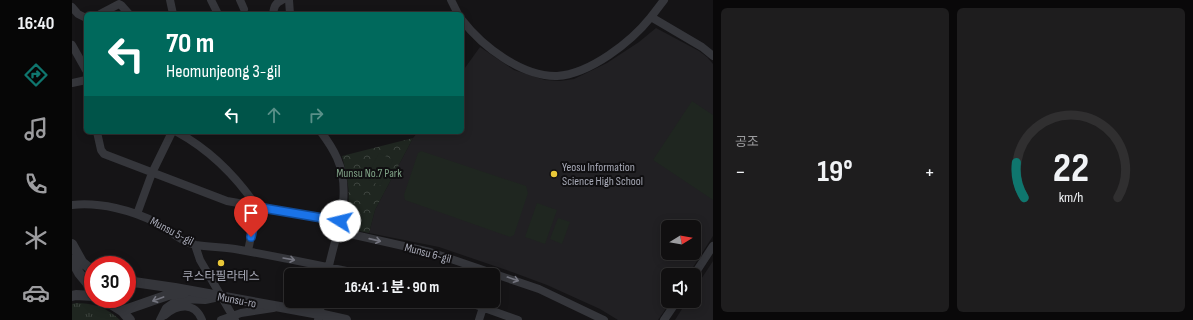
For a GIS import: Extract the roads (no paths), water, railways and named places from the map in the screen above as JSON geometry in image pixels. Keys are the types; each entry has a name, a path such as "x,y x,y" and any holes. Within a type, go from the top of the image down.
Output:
{"street":[{"path":"170,0 173,12"},
{"path":"211,0 217,12"},
{"path":"240,0 244,9"},
{"path":"273,12 276,3 282,0"},
{"path":"289,0 290,12"},
{"path":"451,0 457,12"},
{"path":"464,22 485,45 503,58 527,70 556,76 577,72 618,49 633,37 664,0"},
{"path":"104,12 119,4 127,12"},
{"path":"72,7 84,17"},
{"path":"651,17 702,47 713,56"},
{"path":"72,45 84,66"},
{"path":"72,83 84,80"},
{"path":"97,134 101,150 104,154 227,201 340,221"},
{"path":"137,214 152,173 171,134"},
{"path":"180,134 191,140 224,166 245,190 257,207 248,251"},
{"path":"322,134 337,156 342,174 344,198 329,266"},
{"name":"Munsu 5-gil","path":"72,204 98,205 137,214 158,224 183,240 195,245 248,251 337,268"},
{"name":"Munsu 6-gil","path":"337,231 430,252 473,268"},
{"path":"72,244 84,264"},
{"path":"195,245 200,260 233,318"},
{"path":"699,268 713,246"},
{"path":"72,260 84,279"},
{"name":"Munsu 6-gil","path":"500,278 539,289 604,320"},
{"name":"Munsu-ro","path":"136,282 278,307 318,317 346,320"},
{"path":"122,311 168,295 194,292"},
{"path":"72,296 84,295"},
{"path":"160,320 166,308 176,301 205,300 221,297"},
{"path":"160,320 174,308 184,307 189,307 197,311 202,320"},
{"path":"220,320 233,318 249,311 278,307"},
{"path":"117,308 130,320"},
{"path":"479,320 483,308"},
{"path":"492,308 518,320"},
{"path":"664,320 672,308"}],"place":[{"name":"Yeosu Information Science High School","path":"554,174"},
{"name":"쿠스타필라테스","path":"221,263"}],"park label":[{"name":"Munsu No.7 Park","path":"369,173"}]}
